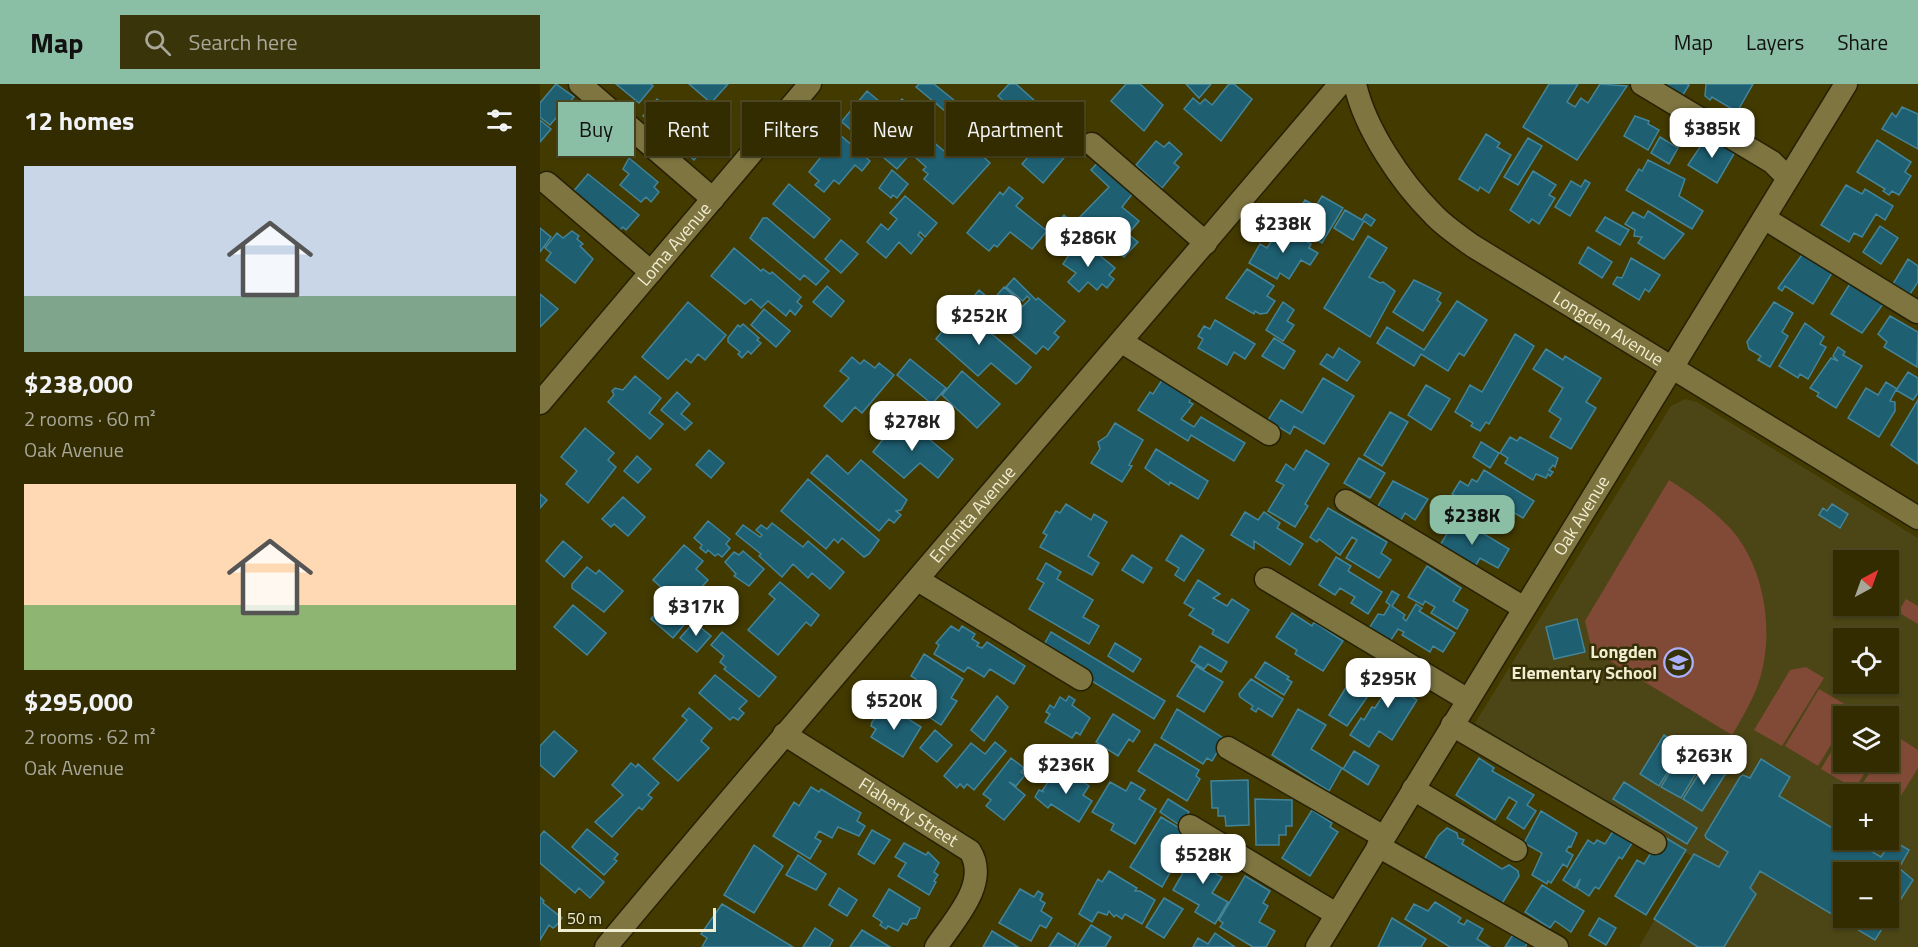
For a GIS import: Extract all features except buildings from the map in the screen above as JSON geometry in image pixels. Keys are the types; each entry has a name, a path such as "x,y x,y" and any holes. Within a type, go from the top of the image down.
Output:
{"street":[{"path":"580,84 713,199"},
{"name":"Loma Avenue","path":"540,403 810,84"},
{"name":"Encinita Avenue","path":"606,947 784,734 1122,342 1340,84"},
{"name":"Longden Avenue","path":"1355,84 1381,143 1401,177 1434,216 1473,246 1918,518"},
{"path":"1642,84 1772,162 1788,178"},
{"name":"Oak Avenue","path":"1322,945 1336,914 1846,84"},
{"path":"1092,144 1206,243"},
{"path":"546,183 651,272"},
{"path":"1764,218 1917,312"},
{"path":"1122,342 1269,434"},
{"path":"1346,501 1524,608"},
{"path":"1266,579 1468,700"},
{"path":"918,580 1082,679"},
{"path":"1452,725 1655,843"},
{"name":"Flaherty Street","path":"784,734 970,851 978,872 975,886 936,947"},
{"path":"1228,748 1557,947"},
{"path":"1413,789 1516,850"},
{"path":"1190,826 1336,914"}],"shaded area":[{"name":"Longden Elementary School","path":"1685,399 1697,402 1918,538 1918,947 1639,947 1691,856 1475,723 1671,406"},
{"path":"1669,480 1701,502 1730,528 1743,545 1760,584 1764,606 1766,649 1756,690 1732,735 1592,650 1585,621"},
{"path":"1906,599 1918,606 1918,624 1899,613"},
{"path":"1806,667 1824,678 1782,746 1754,730 1790,670"},
{"path":"1819,689 1848,706 1833,706 1833,741 1818,766 1785,746"},
{"path":"1899,738 1918,750 1918,768 1899,799 1899,784 1862,784 1870,772 1899,772"},
{"path":"1833,749 1833,772 1865,772 1858,784 1846,784 1821,769"}],"place":[{"name":"Longden Elementary School","path":"1678,662"}]}
